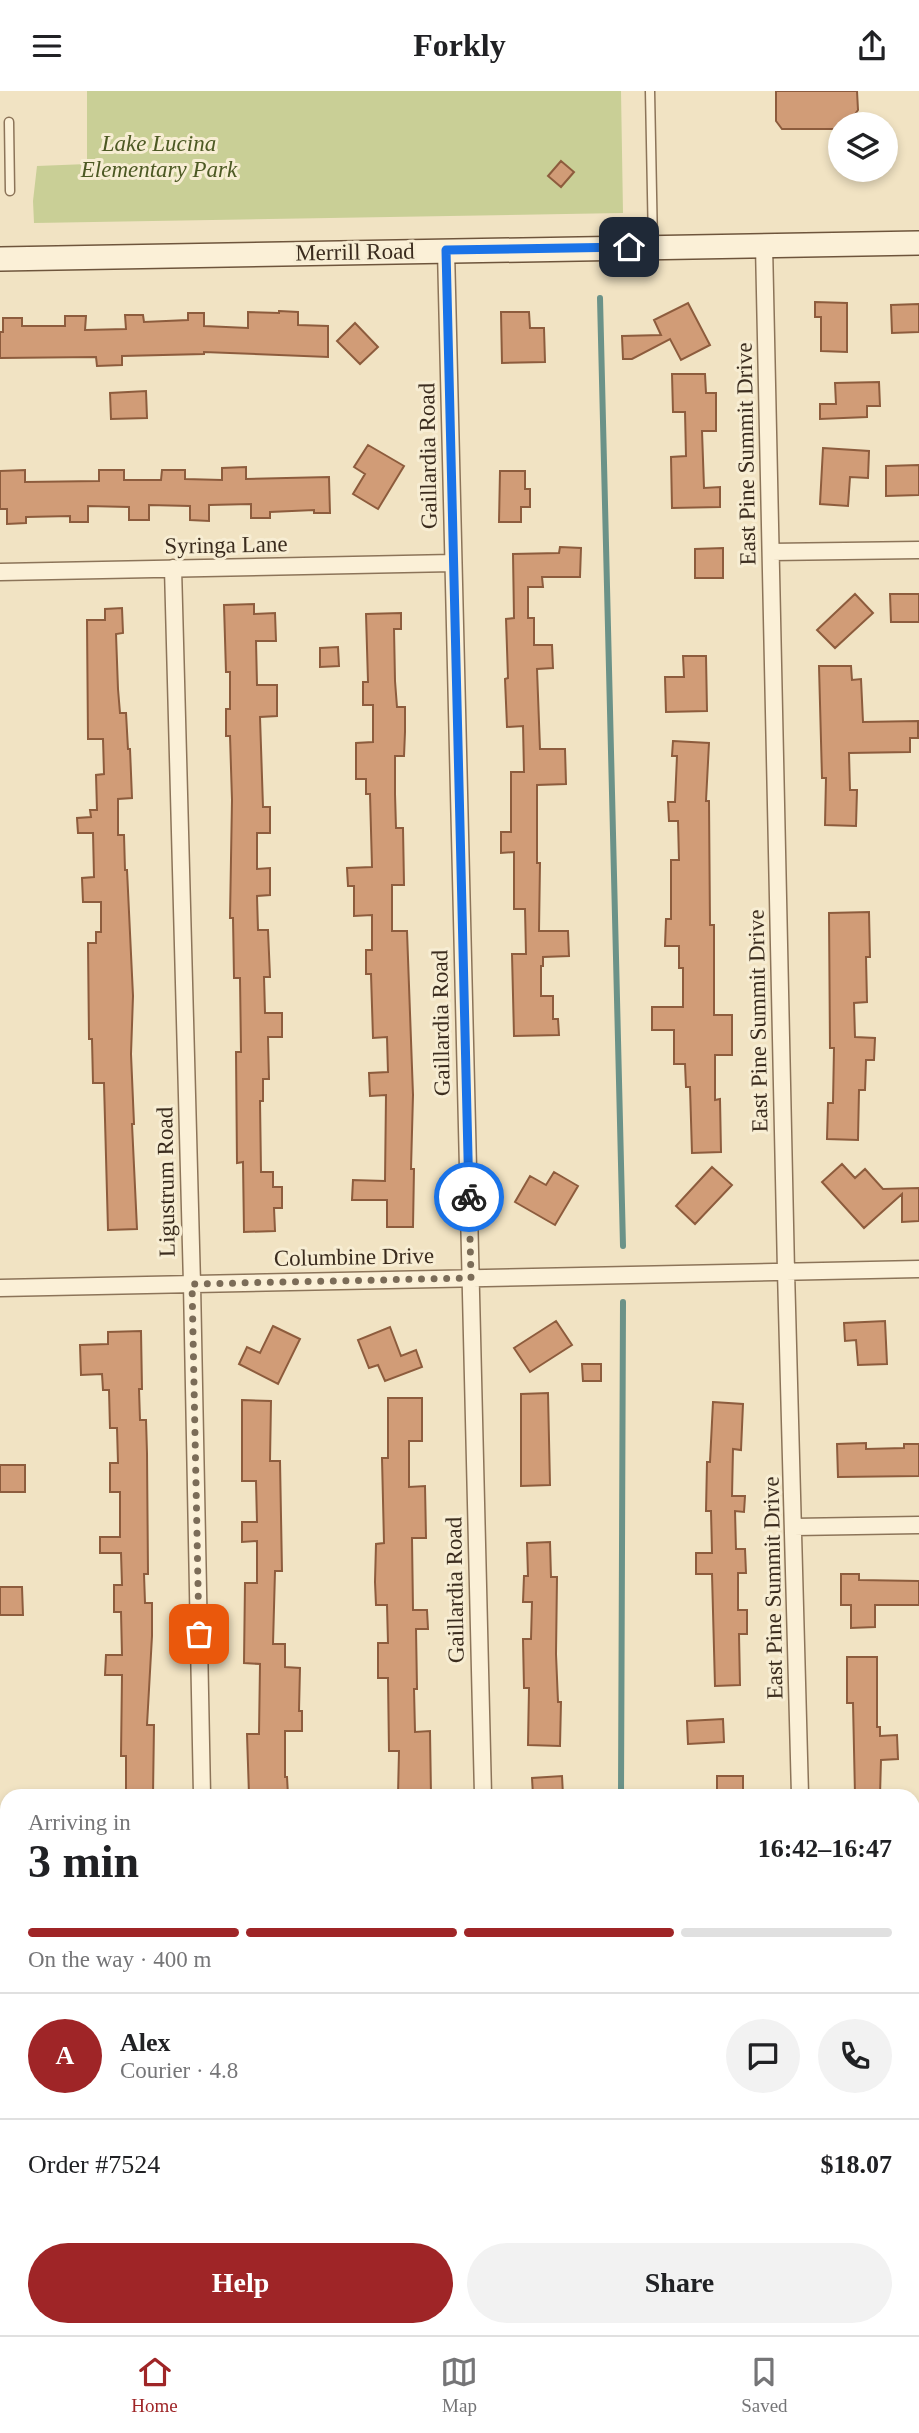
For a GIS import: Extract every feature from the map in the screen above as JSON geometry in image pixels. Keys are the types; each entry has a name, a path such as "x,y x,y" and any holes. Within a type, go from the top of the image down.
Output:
{"main road":[{"name":"Merrill Road","path":"0,260 919,243"}],"street":[{"name":"East Pine Summit Drive","path":"764,245 800,1789"},
{"name":"Gaillardia Road","path":"446,250 483,1789"},
{"path":"771,552 919,549"},
{"name":"Syringa Lane","path":"0,572 453,563"},
{"name":"Ligustrum Road","path":"173,568 202,1789"},
{"name":"Columbine Drive","path":"0,1288 919,1269"},
{"path":"794,1527 919,1525"}],"lane":[{"path":"650,91 653,247"},
{"path":"9,122 10,191"}],"green space":[{"name":"Lake Lucina Elementary Park","path":"87,91 621,91 623,213 34,223 33,201 37,166 87,164"}],"building":[{"path":"776,91 857,91 857,112 828,112 828,129 782,129 776,121"},
{"path":"561,161 574,172 561,187 548,176"},
{"path":"815,302 847,303 847,352 821,351 821,317 815,317"},
{"path":"688,303 710,345 681,360 670,339 632,359 623,359 622,336 661,335 654,320"},
{"path":"919,304 919,332 892,333 891,305"},
{"path":"248,312 298,312 298,325 328,326 328,357 204,352 122,356 122,365 97,366 96,357 0,358 3,318 22,318 22,326 65,326 65,316 86,316 85,330 126,329 125,315 143,315 144,322 188,320 188,313 204,313 204,326 248,328"},
{"path":"501,312 529,312 530,328 544,328 545,362 502,363"},
{"path":"355,323 378,347 360,364 337,341"},
{"path":"672,374 705,374 706,393 716,393 716,431 702,431 704,488 720,487 720,507 672,508 671,457 686,456 685,412 673,412"},
{"path":"879,382 880,406 867,406 867,417 820,419 820,404 836,404 835,383"},
{"path":"146,391 147,418 111,419 110,393"},
{"path":"368,445 404,466 378,509 353,494 365,474 354,467"},
{"path":"823,448 869,451 868,478 850,477 848,506 820,504"},
{"path":"919,465 919,495 886,496 886,466"},
{"path":"246,467 246,479 329,477 330,513 314,513 314,510 270,512 270,518 251,518 251,504 209,505 209,521 190,520 190,506 149,505 149,520 129,520 129,507 88,506 88,522 70,522 70,516 26,517 26,523 7,524 7,509 0,509 0,471 25,470 25,482 99,481 99,470 124,470 124,480 161,480 162,470 185,470 185,479 222,480 222,468"},
{"path":"500,471 525,471 525,489 530,489 530,507 521,507 521,522 499,522"},
{"path":"560,547 581,548 580,577 542,577 543,587 528,587 528,618 534,618 534,645 552,645 553,668 537,669 540,749 565,749 566,784 537,785 539,931 568,931 569,956 543,957 541,966 541,996 553,996 553,1019 558,1019 559,1035 514,1036 512,954 526,954 525,909 514,909 514,852 501,853 501,832 511,832 511,772 524,772 523,726 507,727 506,619 514,618 513,554 559,553"},
{"path":"723,548 723,578 695,578 695,549"},
{"path":"855,594 873,613 835,648 817,630"},
{"path":"890,594 919,594 919,622 891,622"},
{"path":"254,604 254,614 275,613 276,641 256,641 257,685 277,685 277,716 260,717 263,807 270,807 270,833 257,833 257,869 270,868 270,895 257,896 258,930 268,930 270,977 264,977 265,1013 282,1013 282,1037 268,1037 269,1079 263,1079 263,1101 260,1101 261,1172 273,1172 273,1187 282,1187 282,1208 274,1208 275,1231 244,1232 243,1162 237,1163 236,1052 241,1052 240,978 234,978 233,918 230,918 232,800 230,736 226,736 226,709 230,709 230,672 226,672 224,605"},
{"path":"122,608 123,633 116,634 118,689 120,713 126,713 132,798 118,799 118,835 124,835 127,870 133,996 132,1124 137,1229 108,1230 104,1083 93,1083 92,1039 89,1039 88,943 96,943 96,932 101,932 101,902 83,902 82,878 94,877 93,833 78,833 77,818 91,817 90,810 97,810 96,775 104,774 103,739 88,739 87,620 105,620 105,609"},
{"path":"401,613 401,629 394,629 395,681 397,707 405,707 405,732 404,756 395,756 395,794 396,828 403,828 404,885 392,885 392,931 407,931 413,1095 413,1227 387,1227 387,1200 352,1200 353,1180 385,1181 386,1095 370,1096 369,1073 388,1072 387,1037 373,1038 371,974 366,974 366,950 372,950 372,915 354,916 354,886 348,886 347,868 372,867 370,794 366,794 366,779 356,779 356,743 373,742 373,705 363,705 363,682 368,682 366,614"},
{"path":"338,647 339,666 320,667 320,648"},
{"path":"683,656 706,656 707,711 666,712 665,677 684,677"},
{"path":"819,666 851,666 852,680 861,679 863,722 918,721 918,738 910,738 910,752 849,753 850,790 857,790 856,826 825,825 826,778 822,778"},
{"path":"673,741 709,743 706,801 709,801 710,925 714,925 714,1015 732,1015 732,1055 715,1055 715,1100 720,1099 721,1152 692,1153 690,1087 686,1087 685,1064 674,1064 674,1030 652,1030 652,1007 683,1007 683,968 679,968 679,946 665,946 666,919 671,919 671,860 679,860 678,821 669,821 668,802 675,802 677,756 672,756"},
{"path":"869,912 867,1002 854,1003 855,1037 875,1038 874,1060 866,1060 865,1090 859,1090 858,1140 827,1139 828,1103 833,1103 834,1048 830,1048 829,913"},
{"path":"842,1164 855,1178 865,1169 883,1189 919,1188 919,1221 902,1222 902,1194 864,1228 822,1182"},
{"path":"712,1167 732,1185 695,1224 676,1206"},
{"path":"554,1172 578,1186 555,1225 515,1202 530,1176 546,1185"},
{"path":"556,1321 572,1345 530,1372 514,1348"},
{"path":"885,1321 887,1364 858,1365 856,1340 845,1341 844,1323"},
{"path":"273,1326 300,1339 278,1384 239,1364 247,1347 260,1353"},
{"path":"390,1327 401,1356 416,1350 422,1367 385,1381 378,1365 369,1368 358,1340"},
{"path":"141,1331 140,1420 146,1420 147,1453 148,1574 144,1574 145,1603 152,1603 147,1725 154,1725 153,1789 126,1789 126,1756 121,1756 122,1675 105,1675 106,1655 122,1655 121,1612 114,1612 114,1585 122,1585 121,1553 100,1553 100,1537 120,1537 120,1492 110,1492 110,1463 118,1463 117,1428 110,1428 109,1390 103,1390 102,1374 81,1375 80,1345 108,1344 108,1332"},
{"path":"582,1364 601,1364 601,1381 583,1381"},
{"path":"548,1393 550,1485 521,1486 521,1394"},
{"path":"388,1398 422,1398 422,1441 409,1441 409,1487 425,1486 426,1538 412,1538 413,1610 427,1610 428,1629 416,1629 417,1689 414,1689 415,1732 430,1731 431,1789 398,1789 399,1751 389,1751 388,1678 378,1678 378,1643 388,1643 387,1605 376,1605 375,1582 376,1544 384,1543 382,1458 388,1458"},
{"path":"242,1400 271,1401 270,1461 280,1461 282,1571 275,1571 273,1644 285,1644 285,1667 300,1668 299,1711 302,1711 302,1731 285,1731 285,1777 288,1789 249,1789 247,1734 259,1734 260,1664 244,1663 245,1583 257,1583 257,1541 242,1542 242,1522 257,1522 256,1481 242,1481"},
{"path":"713,1402 743,1404 741,1450 733,1449 732,1496 745,1496 744,1512 735,1511 736,1549 745,1549 746,1573 738,1573 738,1610 747,1610 747,1634 739,1634 740,1685 715,1686 712,1574 696,1574 696,1553 712,1553 711,1511 706,1511 707,1462 710,1462"},
{"path":"866,1443 866,1449 904,1448 904,1444 919,1444 919,1476 838,1477 837,1444"},
{"path":"0,1465 25,1465 25,1492 0,1492"},
{"path":"550,1542 551,1577 557,1577 556,1654 558,1702 561,1702 560,1746 528,1745 529,1688 524,1688 523,1639 531,1639 532,1602 523,1602 524,1576 528,1576 527,1543"},
{"path":"841,1574 859,1574 859,1580 919,1581 919,1605 875,1605 875,1627 851,1628 851,1605 841,1605"},
{"path":"0,1587 22,1587 23,1615 0,1615"},
{"path":"847,1657 877,1657 877,1727 880,1727 880,1736 897,1735 898,1759 881,1760 880,1789 855,1789 853,1703 847,1703"},
{"path":"723,1719 724,1742 688,1744 687,1721"},
{"path":"562,1776 563,1789 533,1789 532,1778"},
{"path":"717,1776 743,1776 743,1789 717,1789"}],"waterway":[{"path":"600,298 623,1246"},
{"path":"621,1789 623,1302"}],"way so far":[{"path":"199,1634 192,1284 471,1278 469,1197"}],"route":[{"path":"469,1197 446,250 629,247"}]}
